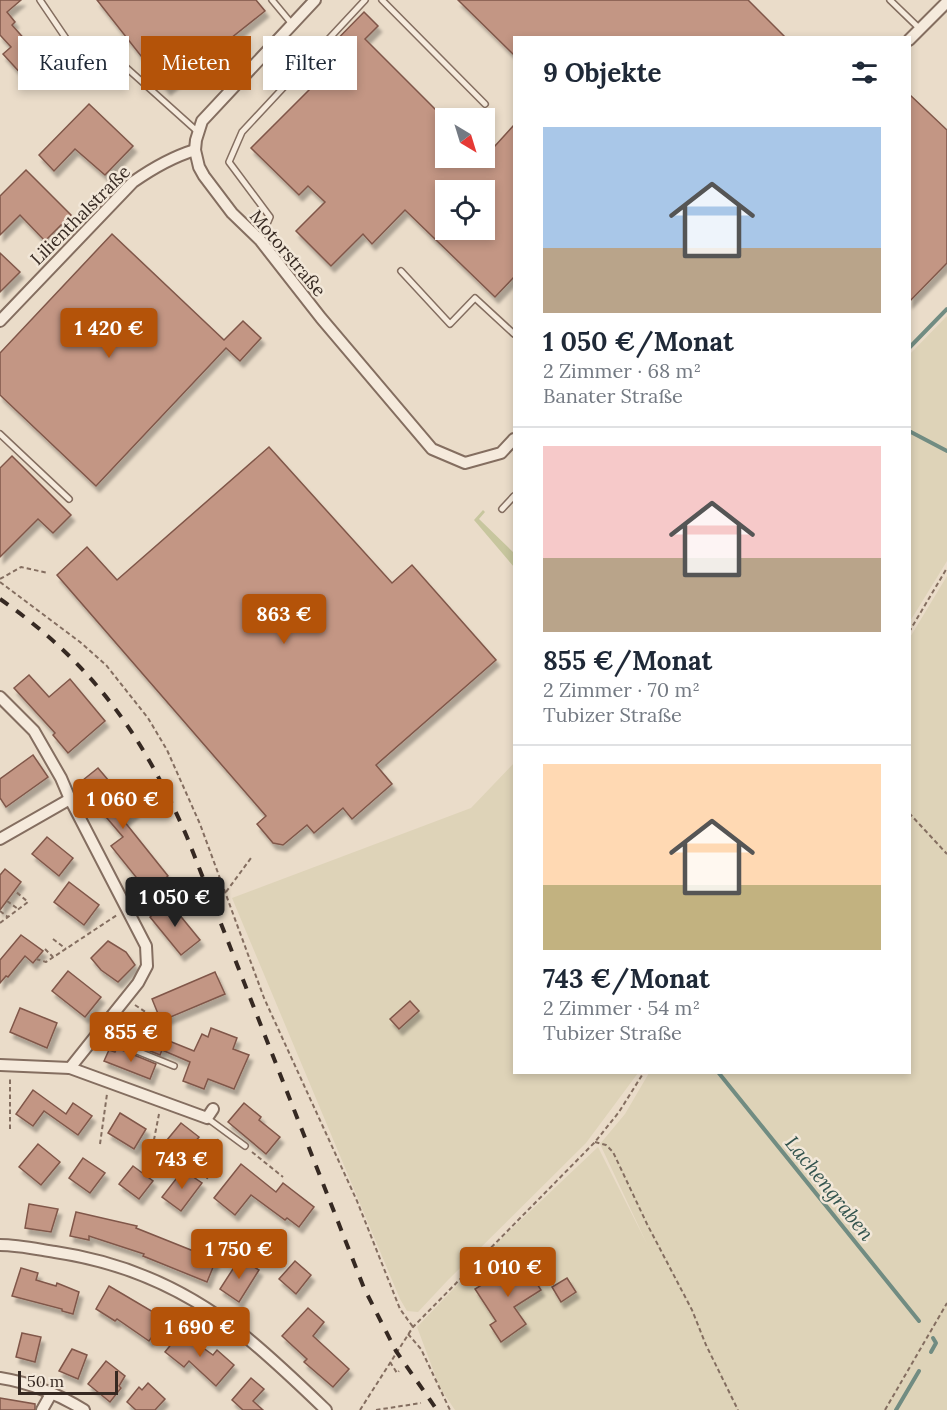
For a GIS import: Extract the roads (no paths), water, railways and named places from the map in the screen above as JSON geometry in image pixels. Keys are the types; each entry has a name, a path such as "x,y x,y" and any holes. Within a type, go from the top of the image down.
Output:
{"street":[{"path":"195,150 198,132 208,113 315,0"},
{"path":"911,38 947,2"},
{"name":"Motorstraße","path":"195,150 199,167 219,197 260,240 321,318 432,449 465,463 501,453 513,440"},
{"name":"Lilienthalstraße","path":"0,321 133,182 151,169 176,156 195,150"},
{"path":"0,697 34,731 61,778 146,946 147,966 138,983 70,1068"},
{"path":"0,839 70,799"},
{"path":"5,1065 70,1068 162,1101 210,1114"},
{"path":"0,1245 74,1255 123,1268 166,1286 199,1303 242,1333 326,1410"},
{"path":"0,1378 15,1380 84,1410"},
{"path":"42,1410 51,1394"}],"lane":[{"path":"39,0 86,69 110,52 198,132"},
{"path":"272,0 292,24"},
{"path":"260,240 270,217 229,162 242,132 365,0"},
{"path":"382,0 485,104"},
{"path":"890,0 920,29"},
{"path":"401,271 450,324 475,298 513,333"},
{"path":"0,434 69,499"},
{"path":"502,509 513,497"},
{"path":"99,1032 112,1041 174,1066"},
{"path":"210,1114 221,1128 245,1146"}],"waterway":[{"name":"Lachengraben","path":"911,346 947,309"},
{"path":"911,432 947,451"},
{"name":"Lachengraben","path":"720,1074 919,1321"},
{"name":"Lachengraben","path":"931,1352 936,1343 933,1338"},
{"name":"Lachengraben","path":"896,1410 919,1371"}],"railway":[{"path":"0,599 33,623 88,676 112,704 152,766 187,837 364,1288 396,1351 437,1410"}]}
